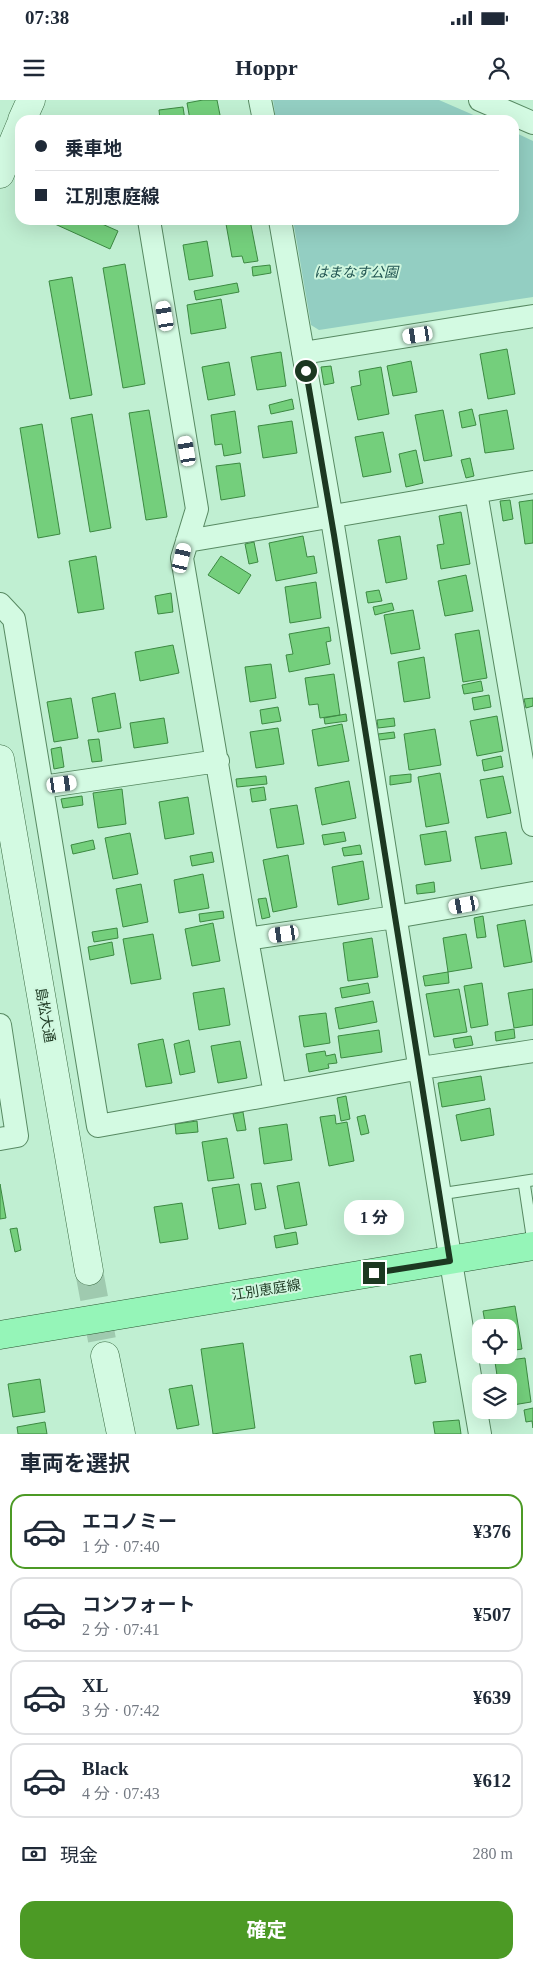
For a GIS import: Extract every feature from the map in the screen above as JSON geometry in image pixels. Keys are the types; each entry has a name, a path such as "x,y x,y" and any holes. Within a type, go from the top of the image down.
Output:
{"main road":[{"name":"江別恵庭線","path":"0,1335 533,1246"}],"street":[{"path":"24,115 31,100"},
{"path":"260,100 263,115"},
{"path":"480,100 515,115"},
{"path":"519,117 533,123"},
{"path":"9,164 15,143"},
{"path":"150,225 197,509 182,558 275,1094"},
{"path":"281,225 331,516 421,1068 450,1261 480,1434"},
{"path":"302,353 533,316"},
{"path":"186,541 533,482"},
{"path":"476,492 533,825"},
{"path":"0,604 14,619 98,1126 421,1068 533,1051"},
{"name":"島松大通","path":"0,759 90,1271"},
{"path":"42,787 218,761"},
{"path":"247,939 395,917 533,893"},
{"path":"0,1025 17,1136 0,1139"},
{"path":"105,1356 121,1434"}],"lane":[{"path":"440,1194 529,1181 533,1242"}],"green space":[{"path":"273,100 439,100 474,115 275,115"},
{"name":"はまなす公園","path":"519,134 533,141 533,297 319,330 311,325 294,225 519,225"}],"building":[{"path":"217,100 220,115 189,115 187,103"},
{"path":"183,107 184,115 160,115 159,110"},
{"path":"57,225 104,225 118,231 110,249"},
{"path":"226,225 251,225 258,261 244,263 242,256 232,257"},
{"path":"207,241 213,276 189,280 183,245"},
{"path":"125,264 145,384 123,388 103,268"},
{"path":"270,265 271,273 253,276 252,267"},
{"path":"72,277 92,395 70,399 49,281"},
{"path":"237,283 239,292 196,300 194,291"},
{"path":"221,299 226,328 191,334 187,305"},
{"path":"507,349 515,394 488,399 480,354"},
{"path":"281,352 286,386 257,390 251,357"},
{"path":"411,361 417,392 393,396 387,366"},
{"path":"229,362 235,395 208,400 202,367"},
{"path":"331,366 334,383 324,385 321,367"},
{"path":"381,367 389,414 358,420 351,387 361,385 359,371"},
{"path":"292,399 294,409 271,414 269,405"},
{"path":"472,409 476,425 462,428 459,412"},
{"path":"149,410 167,517 146,520 129,413"},
{"path":"443,410 452,456 424,461 415,415"},
{"path":"507,410 514,449 485,453 479,415"},
{"path":"235,411 241,453 224,456 222,444 215,445 211,415"},
{"path":"92,414 111,528 90,532 71,418"},
{"path":"292,421 297,453 263,458 258,426"},
{"path":"42,424 60,534 38,538 20,428"},
{"path":"383,432 391,472 363,477 355,437"},
{"path":"416,450 423,483 406,487 399,454"},
{"path":"470,458 474,476 466,478 461,460"},
{"path":"240,463 245,496 221,500 216,466"},
{"path":"510,500 513,519 503,521 500,501"},
{"path":"533,500 533,543 525,544 519,502"},
{"path":"461,512 470,564 441,569 437,545 444,544 439,516"},
{"path":"303,536 307,557 314,556 317,573 276,581 269,543"},
{"path":"400,536 407,579 386,583 378,540"},
{"path":"254,542 258,562 249,564 245,544"},
{"path":"96,556 104,609 78,613 69,561"},
{"path":"221,556 251,575 239,594 208,575"},
{"path":"466,575 473,611 445,616 438,581"},
{"path":"316,582 321,618 290,623 285,587"},
{"path":"379,590 382,601 368,603 366,592"},
{"path":"171,593 173,612 158,614 155,596"},
{"path":"392,603 394,610 375,615 373,607"},
{"path":"413,610 420,649 391,654 384,615"},
{"path":"329,627 331,641 326,642 330,664 289,672 286,655 293,654 289,634"},
{"path":"479,630 487,678 463,682 455,634"},
{"path":"173,645 179,673 140,681 135,652"},
{"path":"424,657 430,698 404,702 398,662"},
{"path":"271,664 276,698 250,702 245,667"},
{"path":"334,674 340,715 320,718 318,704 309,705 305,678"},
{"path":"481,681 483,691 464,694 462,685"},
{"path":"115,693 121,728 98,732 92,698"},
{"path":"489,695 491,707 474,710 472,698"},
{"path":"71,698 78,738 54,742 47,702"},
{"path":"533,698 533,706 526,708 524,699"},
{"path":"278,707 281,721 262,724 260,710"},
{"path":"346,714 347,721 325,724 324,718"},
{"path":"497,716 503,751 477,756 470,721"},
{"path":"164,718 168,743 134,748 130,723"},
{"path":"394,718 395,726 378,728 377,720"},
{"path":"342,724 349,761 318,766 312,730"},
{"path":"278,728 284,764 256,768 250,732"},
{"path":"435,729 441,765 409,770 404,734"},
{"path":"394,732 395,738 379,740 378,734"},
{"path":"99,739 102,761 92,762 88,740"},
{"path":"61,747 64,767 54,769 51,749"},
{"path":"501,756 503,767 484,771 482,760"},
{"path":"440,773 449,823 426,827 418,777"},
{"path":"411,774 411,782 390,785 390,776"},
{"path":"266,776 267,784 237,787 236,779"},
{"path":"503,776 511,813 487,818 480,780"},
{"path":"349,781 356,818 322,825 315,788"},
{"path":"264,787 266,800 252,802 250,789"},
{"path":"122,789 126,824 98,828 93,793"},
{"path":"82,796 83,805 63,808 61,799"},
{"path":"188,797 194,834 165,839 159,802"},
{"path":"297,805 304,844 277,848 270,809"},
{"path":"446,831 451,861 425,865 420,835"},
{"path":"344,832 346,841 324,845 322,835"},
{"path":"506,832 512,864 481,869 475,837"},
{"path":"130,833 138,874 113,879 105,838"},
{"path":"93,840 95,849 73,854 71,845"},
{"path":"360,845 362,854 344,856 342,848"},
{"path":"212,852 214,862 192,866 190,856"},
{"path":"288,855 297,907 273,912 263,860"},
{"path":"363,861 369,899 338,905 332,867"},
{"path":"203,874 209,908 179,913 174,880"},
{"path":"434,882 435,892 417,894 416,885"},
{"path":"141,884 148,922 123,927 116,889"},
{"path":"266,898 270,917 262,919 258,899"},
{"path":"223,911 224,918 200,922 199,914"},
{"path":"483,916 486,937 477,938 474,918"},
{"path":"525,920 532,962 504,967 497,925"},
{"path":"213,923 220,961 192,966 185,929"},
{"path":"117,928 118,938 94,942 92,932"},
{"path":"153,934 161,979 131,984 123,939"},
{"path":"466,934 472,968 448,972 443,938"},
{"path":"372,938 378,977 348,981 343,943"},
{"path":"112,942 114,955 90,960 88,947"},
{"path":"448,972 449,983 425,986 423,976"},
{"path":"368,983 370,993 342,998 340,988"},
{"path":"482,983 488,1025 471,1028 464,986"},
{"path":"224,988 230,1025 199,1030 193,993"},
{"path":"459,989 467,1032 434,1037 426,994"},
{"path":"533,989 533,1025 514,1028 508,993"},
{"path":"373,1001 377,1022 339,1029 335,1008"},
{"path":"326,1013 330,1043 304,1047 299,1016"},
{"path":"514,1029 515,1038 496,1041 495,1032"},
{"path":"379,1030 382,1052 341,1058 338,1036"},
{"path":"471,1036 473,1045 455,1048 453,1039"},
{"path":"163,1039 172,1083 146,1087 138,1044"},
{"path":"189,1040 195,1072 180,1075 174,1044"},
{"path":"240,1041 247,1078 218,1083 211,1046"},
{"path":"325,1051 326,1056 335,1054 337,1063 328,1064 329,1068 309,1072 306,1054"},
{"path":"481,1076 485,1100 442,1107 438,1083"},
{"path":"346,1096 350,1119 341,1121 337,1098"},
{"path":"490,1108 494,1135 461,1141 456,1115"},
{"path":"243,1112 246,1130 237,1131 233,1114"},
{"path":"335,1115 336,1124 347,1122 354,1161 329,1166 320,1117"},
{"path":"365,1115 369,1133 361,1135 357,1117"},
{"path":"197,1121 198,1132 176,1134 175,1124"},
{"path":"287,1124 292,1160 264,1164 259,1128"},
{"path":"227,1138 234,1178 208,1181 202,1142"},
{"path":"299,1182 307,1225 285,1229 277,1186"},
{"path":"261,1183 266,1208 255,1210 251,1184"},
{"path":"0,1184 6,1218 0,1219"},
{"path":"239,1184 246,1224 219,1229 212,1188"},
{"path":"182,1203 188,1239 160,1243 154,1207"},
{"path":"17,1228 21,1250 15,1252 10,1229"},
{"path":"296,1232 298,1244 276,1248 274,1236"},
{"path":"515,1306 522,1349 517,1350 517,1319 484,1319 483,1311"},
{"path":"243,1343 255,1428 213,1434 201,1349"},
{"path":"421,1354 426,1382 415,1384 410,1356"},
{"path":"525,1358 531,1402 517,1404 517,1374 497,1374 495,1364 517,1364 517,1359"},
{"path":"40,1379 45,1412 13,1417 8,1384"},
{"path":"192,1385 199,1425 177,1429 169,1389"},
{"path":"533,1408 533,1428 532,1421 526,1422 524,1410"},
{"path":"459,1420 461,1434 435,1434 433,1422"},
{"path":"45,1422 47,1434 18,1434 17,1427"}],"tunnel":[{"path":"89,1271 105,1356"}],"route":[{"path":"306,371 421,1068 450,1261 374,1273"}]}
